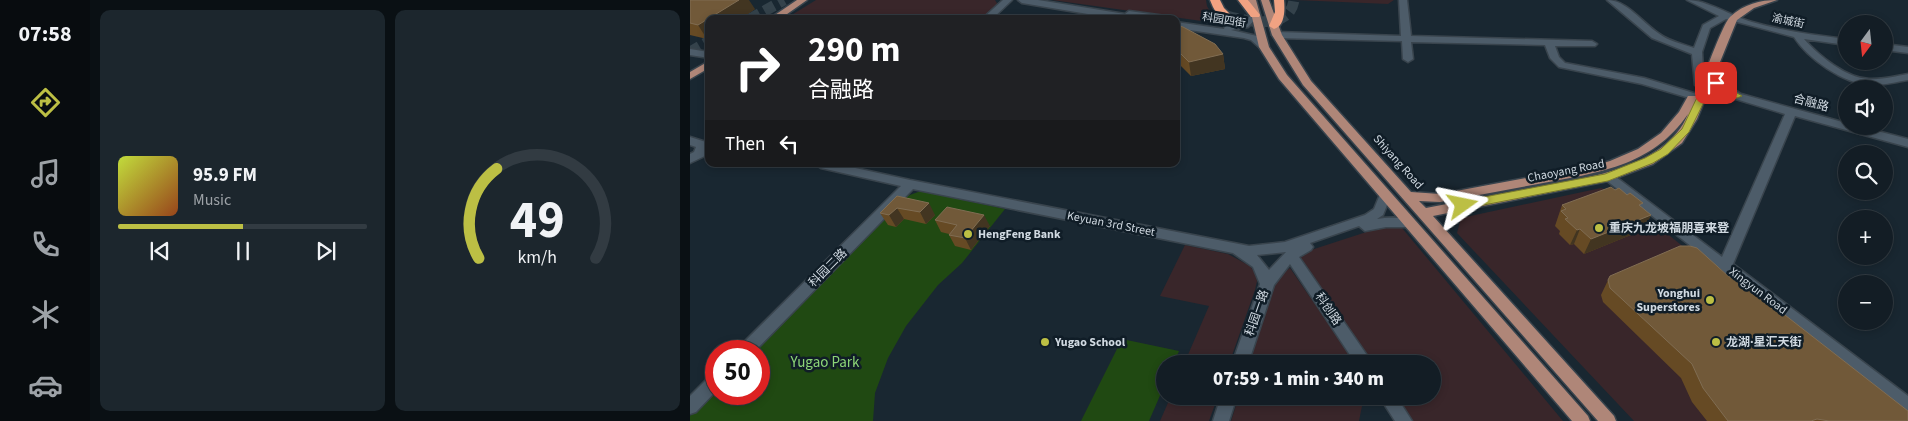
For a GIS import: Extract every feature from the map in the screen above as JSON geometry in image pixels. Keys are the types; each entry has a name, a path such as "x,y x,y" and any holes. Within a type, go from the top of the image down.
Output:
{"highway":[{"path":"1215,0 1219,10 1227,16"},
{"path":"1246,0 1255,15"},
{"path":"1270,0 1274,26"},
{"path":"1274,26 1280,12 1279,0"}],"main road":[{"path":"779,15 803,0"},
{"path":"787,15 811,0"},
{"name":"Shiyang Road","path":"1265,0 1274,26 1307,83 1608,421"},
{"path":"1729,17 1735,8 1752,0"},
{"path":"1729,17 1751,6 1773,0"},
{"path":"1255,15 1264,47 1295,92 1582,421"},
{"name":"Chaoyang Road","path":"1424,213 1479,196 1599,169 1641,153 1668,135 1710,77 1729,17"},
{"name":"Chaoyang Road","path":"1409,196 1440,198 1479,196 1608,177 1649,161 1678,140 1692,119 1699,90 1729,17"},
{"path":"690,71 705,62"},
{"path":"690,76 705,67"}],"street":[{"path":"991,15 1008,0"},
{"path":"1022,0 1132,15"},
{"path":"1404,0 1405,38 1408,58"},
{"path":"1611,0 1655,36 1697,52"},
{"name":"渝城街","path":"1691,0 1729,17 1763,29 1798,37 1838,41"},
{"path":"1082,9 1114,15"},
{"name":"科园四街","path":"1180,21 1236,28 1250,23 1255,15"},
{"path":"1699,90 1697,52 1706,27 1729,17"},
{"name":"科园四街","path":"1180,26 1246,35 1254,38 1264,47"},
{"path":"1274,26 1405,38 1592,44"},
{"path":"1798,37 1802,43 1844,75 1852,78 1870,82 1908,77"},
{"name":"合融路","path":"1549,43 1555,58 1562,65 1644,81 1730,93 1791,112 1908,142"},
{"path":"1893,48 1908,50"},
{"path":"690,52 705,54"},
{"name":"合融路","path":"1710,77 1730,93"},
{"path":"1725,266 1791,112"},
{"path":"690,135 705,138"},
{"path":"690,141 702,146 699,153"},
{"name":"Keyuan 3rd Street","path":"834,167 1233,249 1260,251 1286,247 1369,218 1379,212 1385,195"},
{"name":"Xingyun Road","path":"1608,177 1908,405"},
{"name":"科园二路","path":"756,340 910,184"},
{"path":"1267,284 1275,270 1291,254 1304,247 1373,223 1410,224"},
{"name":"科园一路","path":"1233,249 1257,262 1265,272 1267,284 1243,355"},
{"name":"科创路","path":"1291,254 1359,355"},
{"path":"690,407 705,391"},
{"path":"1221,421 1227,405"},
{"path":"1393,405 1404,421"}],"shaded area":[{"path":"816,0 995,0 998,5 986,15 792,15"},
{"path":"1052,0 1206,0 1211,13 1223,24 1180,18 1180,15 1159,15"},
{"path":"1295,0 1394,0 1388,4"},
{"name":"龙湖·星汇天街","path":"1601,188 1616,193 1902,421 1634,421 1457,233 1461,218"},
{"path":"1388,225 1402,228 1563,421 1413,421 1402,405 1441,405 1441,355 1367,355 1300,257 1308,251"},
{"path":"1185,245 1228,254 1250,266 1255,273 1257,281 1232,355 1188,355 1209,306 1160,296"},
{"path":"1290,268 1350,355 1252,355 1273,287 1280,275"},
{"path":"1167,405 1215,405 1209,421 1160,421"},
{"path":"1236,405 1362,405 1359,421 1231,421"}],"green space":[{"name":"Yugao Park","path":"921,191 1005,209 962,263 938,285 906,326 888,358 875,393 873,421 690,421 690,416 705,401 705,405 770,405 770,340 765,340 907,196"},
{"path":"1122,339 1179,351 1177,355 1156,355 1156,405 1149,421 1081,421"}],"building":[{"path":"690,0 739,0 714,15 705,15 705,21 698,25 690,23"},
{"path":"1180,26 1215,44 1223,54 1189,62 1180,53"},
{"path":"1611,187 1615,190 1619,188 1627,195 1630,193 1643,203 1639,205 1651,215 1591,239 1565,219 1568,218 1561,211 1566,209 1562,205"},
{"path":"897,196 929,203 920,212 897,208 889,215 880,213"},
{"path":"947,207 984,215 965,238 949,235 957,225 935,220"},
{"name":"龙湖·星汇天街","path":"1680,246 1697,248 1728,276 1758,294 1908,411 1908,421 1829,421 1817,419 1811,421 1728,421 1703,388 1692,364 1610,288 1608,280 1610,276"}],"tunnel":[{"path":"757,15 784,0"},
{"path":"1227,16 1267,22 1277,20 1291,10 1294,0"},
{"path":"690,52 705,43"}],"place":[{"name":"重庆九龙坡福朋喜来登","path":"1599,228"},
{"name":"HengFeng Bank","path":"968,234"},
{"name":"Yonghui Superstores","path":"1710,300"},
{"name":"Yugao School","path":"1045,342"},
{"name":"龙湖·星汇天街","path":"1716,342"}],"route":[{"path":"1463,205 1608,177 1649,161 1664,152 1686,130 1704,91 1716,90 1737,96 1716,83"}]}
